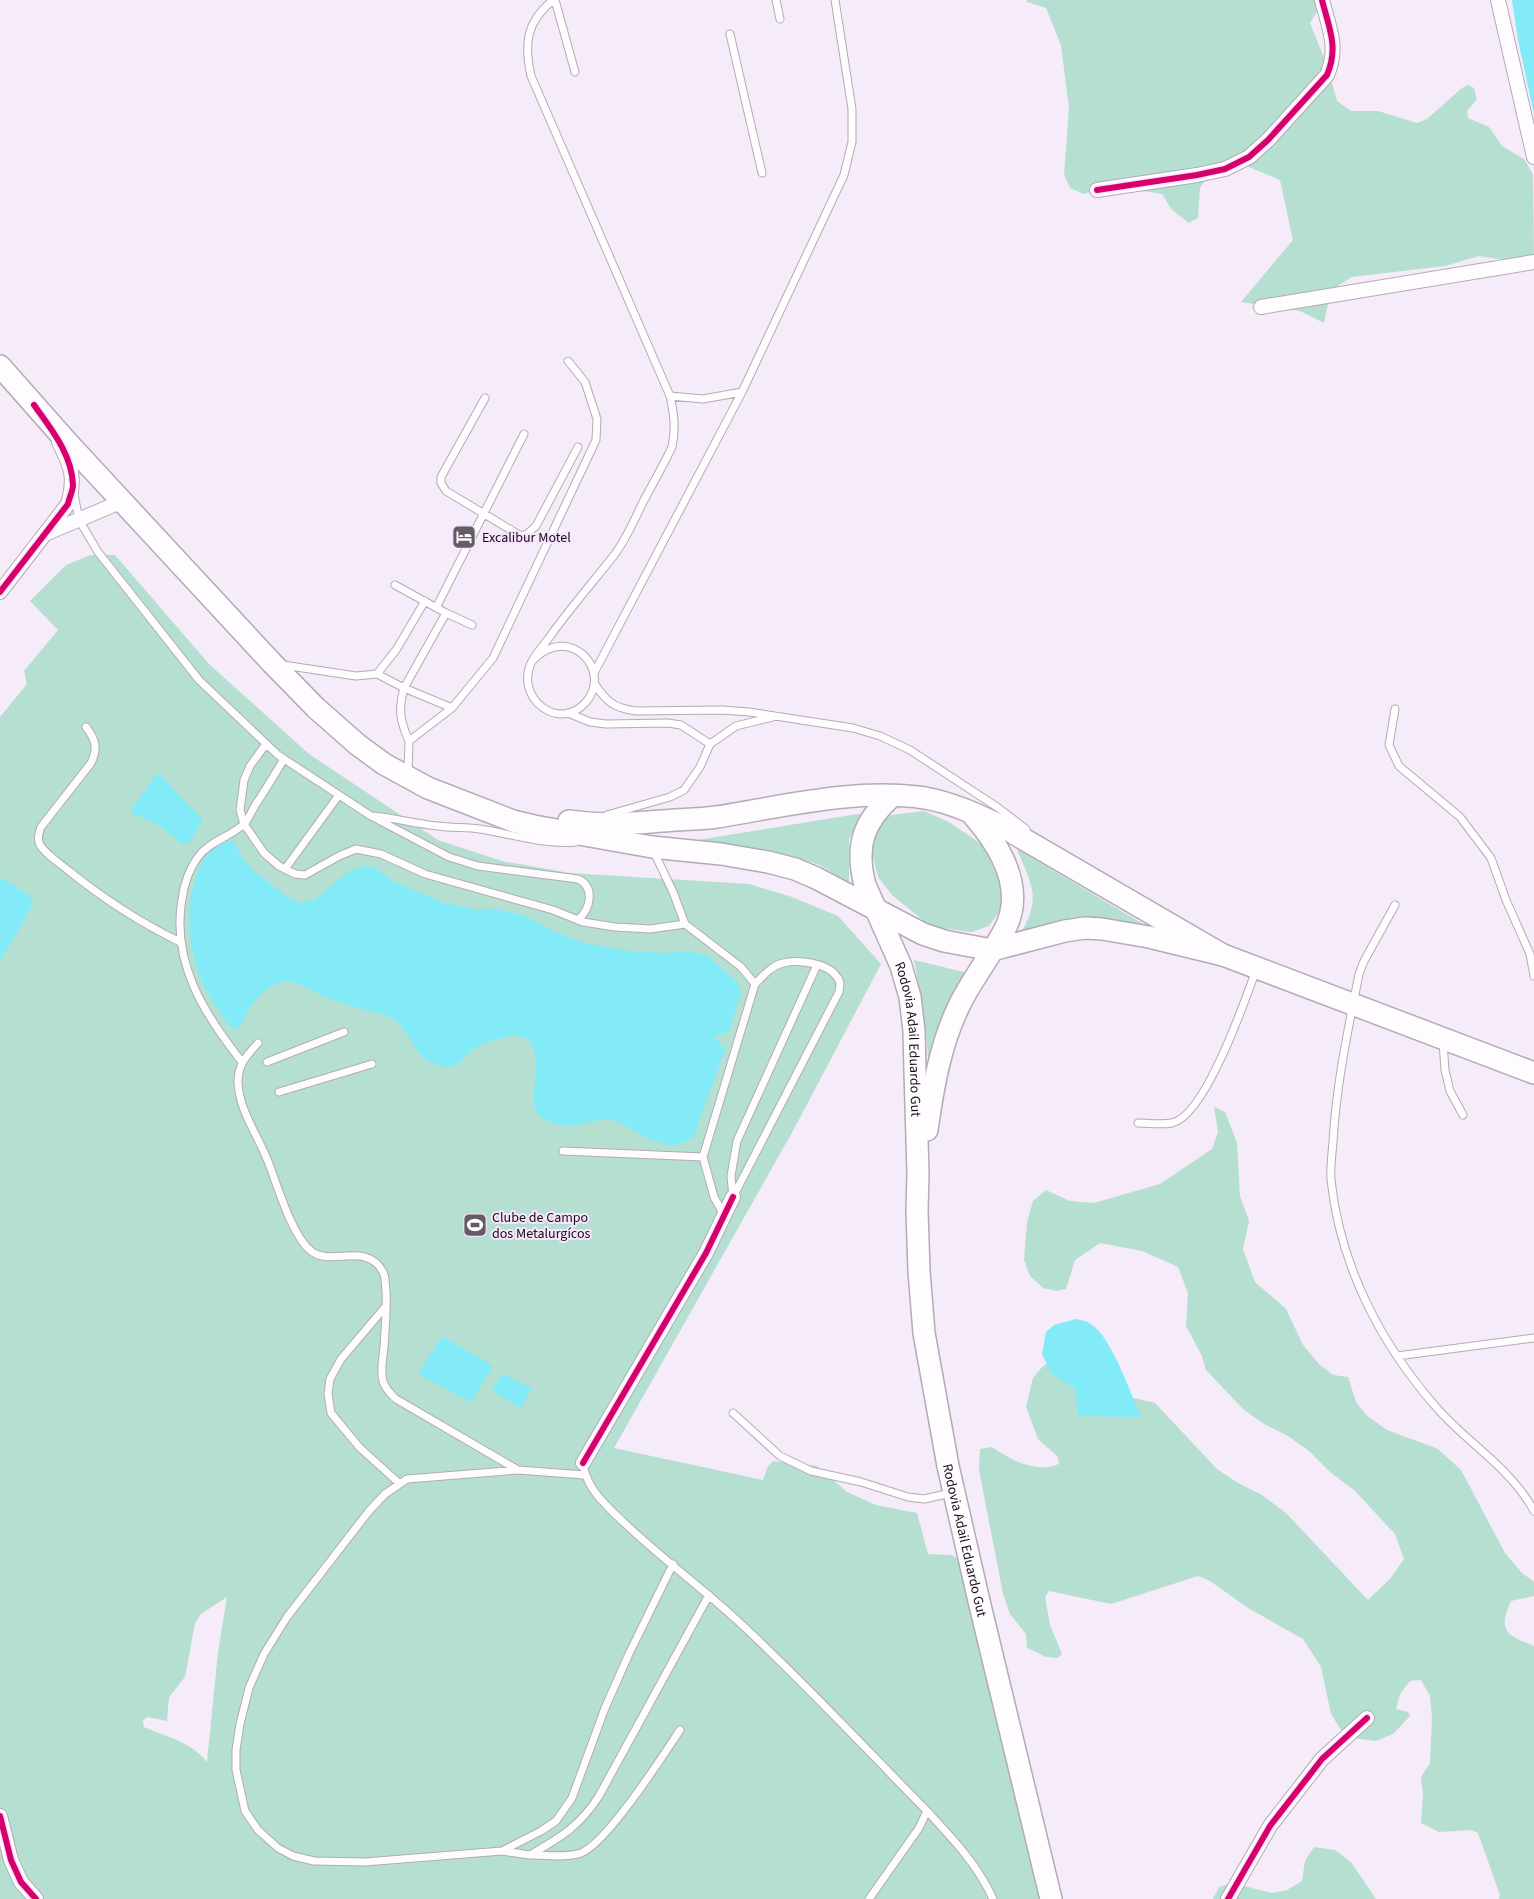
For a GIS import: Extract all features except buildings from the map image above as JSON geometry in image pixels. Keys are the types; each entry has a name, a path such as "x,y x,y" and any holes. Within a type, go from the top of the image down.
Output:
{"main road":[{"path":"0,366 272,663 316,708 384,764 408,778 454,799 514,821 534,826 652,847 721,854 795,869 923,934 944,941 992,950 1065,931 1085,928 1150,937 1222,955 1534,1074"},
{"path":"486,810 578,822 623,823 716,817 834,797 871,795 925,798 970,811 1003,827 1222,955"},
{"path":"877,910 865,885 860,854 863,838 869,824 877,810 892,796"},
{"path":"970,811 989,834 1000,853 1009,872 1013,888 1013,903 1010,916 992,950"},
{"name":"Rodovia Adail Eduardo Gut","path":"877,910 901,966 910,997 914,1041 918,1174 918,1271 924,1333 954,1492 1051,1899"},
{"name":"Rodovia Adail Eduardo Gut","path":"918,1174 932,1093 945,1040 958,1007 992,950"}],"street":[{"path":"1097,190 1198,175 1225,169 1249,157 1268,140 1327,75 1332,62 1334,47 1322,0"},
{"path":"1498,0 1534,157"},
{"path":"1261,307 1534,262"},
{"path":"0,592 68,504 73,487 71,466 60,442 34,405"},
{"path":"44,534 123,501"},
{"path":"584,1469 706,1253 733,1197"},
{"path":"1228,1899 1270,1826 1322,1759 1367,1718"},
{"path":"0,1816 12,1860 21,1882 36,1899"}],"lane":[{"path":"575,72 554,0 541,10 531,27 527,44 530,76 670,396 675,431 672,447 664,464 615,553 532,660 527,680 533,698 548,711 568,714 590,722 606,724 668,723 681,725 710,744"},
{"path":"776,0 780,19"},
{"path":"594,672 742,392 844,175 852,142 852,109 834,2"},
{"path":"730,34 762,172"},
{"path":"409,741 452,708 492,658 596,440 597,419 585,382 568,361"},
{"path":"670,396 703,399 742,392"},
{"path":"485,398 441,477 441,483 446,491 520,536 527,534 536,526 578,447"},
{"path":"436,608 524,434"},
{"path":"73,487 78,520 98,552 199,680 266,744 284,759 371,816 456,859 478,866 578,879 585,882 590,888 589,901 578,920"},
{"path":"395,585 436,608 472,625"},
{"path":"377,674 396,650 425,602"},
{"path":"408,778 409,741 401,722 401,700 404,688 446,613"},
{"path":"532,660 542,651 554,646 567,646 579,651 588,660 594,672 592,693 586,702 568,714"},
{"path":"272,663 356,676 377,674 404,688 452,708"},
{"path":"594,683 608,701 615,707 625,710 722,710 780,716 854,728 880,736 910,750 997,807 1068,864"},
{"path":"1395,709 1389,745 1399,766 1460,817 1491,858 1506,900 1530,954 1534,976"},
{"path":"578,822 670,797 684,790 700,767 710,744 736,726 780,716"},
{"path":"86,727 95,739 96,747 91,763 42,827 38,836 39,844 48,854 102,897 140,922 180,942"},
{"path":"266,744 250,766 244,780 240,810 244,824 264,853 295,874 305,875 356,849 381,854 425,874 553,910 578,920 615,927 650,930 685,924"},
{"path":"242,1062 218,1032 197,996 185,965 180,942 180,913 183,891 189,871 198,857 207,848 244,824 284,759"},
{"path":"285,869 339,795"},
{"path":"371,816 395,818 438,826 478,829 531,839 568,843 604,839"},
{"path":"652,847 673,892 685,924 741,967 755,984"},
{"path":"1395,905 1358,974 1334,1113 1331,1179 1345,1252 1359,1289 1377,1324 1397,1356 1436,1407 1515,1484 1534,1511"},
{"path":"724,1216 714,1197 703,1157 755,984 770,969 781,963 792,961 816,965 830,970 838,977 840,983 839,992 733,1197"},
{"path":"733,1197 731,1176 737,1141 816,965"},
{"path":"1138,1123 1174,1123 1190,1111 1209,1083 1232,1034 1257,968"},
{"path":"266,1062 344,1032"},
{"path":"1443,1038 1445,1070 1450,1091 1463,1115"},
{"path":"258,1043 242,1062 238,1082 241,1099 300,1237 306,1246 316,1254 362,1256 370,1259 383,1272 387,1305 381,1371 386,1387 396,1399 518,1470"},
{"path":"279,1092 372,1064"},
{"path":"564,1151 703,1157"},
{"path":"387,1305 341,1359 330,1379 328,1394 331,1414 360,1448 398,1483"},
{"path":"1397,1356 1534,1338"},
{"path":"733,1413 780,1456 812,1471 861,1482 908,1497 924,1499 954,1492"},
{"path":"680,1730 623,1810 592,1846 567,1856 530,1855 502,1851 365,1862 314,1861 293,1856 278,1848 258,1830 245,1811 236,1770 236,1750 240,1724 249,1688 264,1654 287,1617 369,1511 398,1483 406,1479 518,1470 584,1469 596,1493 622,1522 709,1595 782,1661 927,1811 968,1858 987,1884 994,1899"},
{"path":"502,1851 556,1821 566,1809 572,1798 605,1708 673,1564"},
{"path":"530,1855 574,1827 588,1812 599,1796 709,1595"},
{"path":"869,1899 919,1828 927,1811"}],"green space":[{"path":"1027,0 1324,0 1310,23 1328,68 1337,101 1351,111 1378,111 1417,123 1427,119 1462,88 1468,85 1474,88 1477,99 1467,111 1468,118 1489,127 1502,146 1524,159 1533,174 1534,259 1518,262 1479,256 1445,266 1352,277 1331,290 1324,323 1300,311 1241,302 1293,240 1280,180 1249,167 1215,165 1200,188 1198,218 1189,223 1172,210 1162,194 1109,186 1084,194 1070,188 1064,175 1069,108 1061,45 1046,8 1027,2"},
{"name":"Clube de Campo dos Metalurgícos","path":"90,555 115,555 209,664 309,754 438,840 502,861 570,873 749,884 792,897 838,916 881,964 794,1129 614,1448 763,1480 768,1466 773,1461 817,1466 847,1492 876,1505 917,1513 928,1554 951,1555 972,1566 1026,1747 1038,1812 1050,1899 0,1899 0,717 27,684 24,671 58,630 30,601 66,565","holes":["227,1597 218,1652 207,1762 201,1755 186,1745 144,1727 143,1721 147,1717 167,1721 169,1697 185,1677 195,1623 201,1614"]},
{"path":"924,811 949,822 984,846 1003,890 999,912 989,926 972,932 931,927 892,895 878,877 870,844 883,816"},
{"path":"864,813 849,839 849,883 819,865 804,860 759,849 698,840"},
{"path":"1017,849 1155,931 1020,935 1027,922 1033,901 1027,873"},
{"path":"914,960 968,973 929,1068 924,1014"},
{"path":"1214,1107 1225,1112 1237,1143 1240,1196 1249,1221 1243,1249 1255,1282 1286,1309 1303,1345 1319,1364 1333,1375 1348,1377 1356,1402 1366,1415 1387,1430 1438,1449 1461,1470 1505,1553 1521,1572 1534,1582 1534,1596 1511,1601 1505,1619 1505,1626 1511,1635 1534,1646 1534,1899 1499,1899 1500,1895 1478,1833 1471,1830 1439,1832 1421,1823 1423,1795 1421,1777 1430,1763 1432,1718 1430,1696 1421,1680 1410,1681 1400,1694 1396,1709 1408,1712 1410,1716 1393,1734 1376,1741 1353,1738 1341,1730 1331,1714 1321,1667 1303,1639 1248,1608 1210,1581 1198,1576 1111,1604 1049,1591 1045,1597 1050,1625 1062,1654 1058,1658 1046,1657 1027,1648 1026,1634 1010,1614 1003,1594 979,1470 980,1449 992,1447 1015,1461 1032,1466 1050,1467 1059,1464 1058,1457 1038,1439 1026,1407 1033,1378 1043,1366 1054,1361 1122,1395 1155,1403 1217,1469 1238,1483 1262,1495 1286,1513 1368,1600 1390,1579 1404,1559 1395,1534 1354,1490 1330,1472 1309,1451 1244,1410 1206,1370 1202,1356 1186,1326 1188,1293 1178,1267 1142,1251 1100,1243 1075,1260 1066,1289 1057,1291 1043,1288 1030,1276 1024,1260 1027,1222 1033,1201 1046,1190 1070,1201 1094,1203 1160,1184 1212,1149 1218,1132"},
{"path":"1314,1847 1335,1850 1351,1862 1376,1899 1213,1899 1219,1887 1232,1883 1272,1893 1287,1890 1302,1881 1305,1861"}],"water":[{"path":"1512,0 1534,0 1534,114 1518,40"},
{"path":"159,774 202,819 202,823 188,844 182,844 160,826 132,813 131,810 156,775"},
{"path":"224,840 234,842 241,856 252,869 287,897 301,903 314,900 348,872 364,866 376,868 391,880 444,903 475,909 497,909 525,916 549,929 584,943 631,951 661,953 688,951 707,955 737,982 741,993 729,1031 714,1037 725,1049 694,1136 684,1143 673,1145 656,1142 614,1121 600,1120 576,1125 564,1125 548,1121 539,1115 535,1107 535,1053 531,1044 524,1037 520,1036 491,1041 478,1047 455,1066 436,1065 428,1061 416,1049 401,1027 392,1018 327,998 291,982 278,983 270,987 250,1006 242,1023 236,1029 229,1026 200,977 195,963 190,931 191,898 194,882 200,867 209,853"},
{"path":"0,877 29,895 34,901 22,925 0,960"},
{"path":"1076,1319 1091,1324 1107,1341 1141,1417 1078,1416 1075,1389 1051,1373 1042,1354 1046,1332 1054,1325"},
{"path":"442,1336 493,1366 471,1402 418,1374"},
{"path":"502,1373 532,1389 520,1408 492,1390"}],"cycle path":[{"path":"1097,190 1225,169 1249,157 1268,140 1327,75 1331,65 1333,46 1322,0"},
{"path":"0,592 68,504 73,487 72,474 65,452 34,405"},
{"path":"583,1463 706,1253 733,1197"},
{"path":"1228,1899 1270,1826 1322,1759 1367,1718"},
{"path":"0,1816 11,1860 21,1882 36,1899"}],"place":[{"name":"Excalibur Motel","path":"464,537"},
{"name":"Clube de Campo dos Metalurgícos","path":"475,1225"}]}
